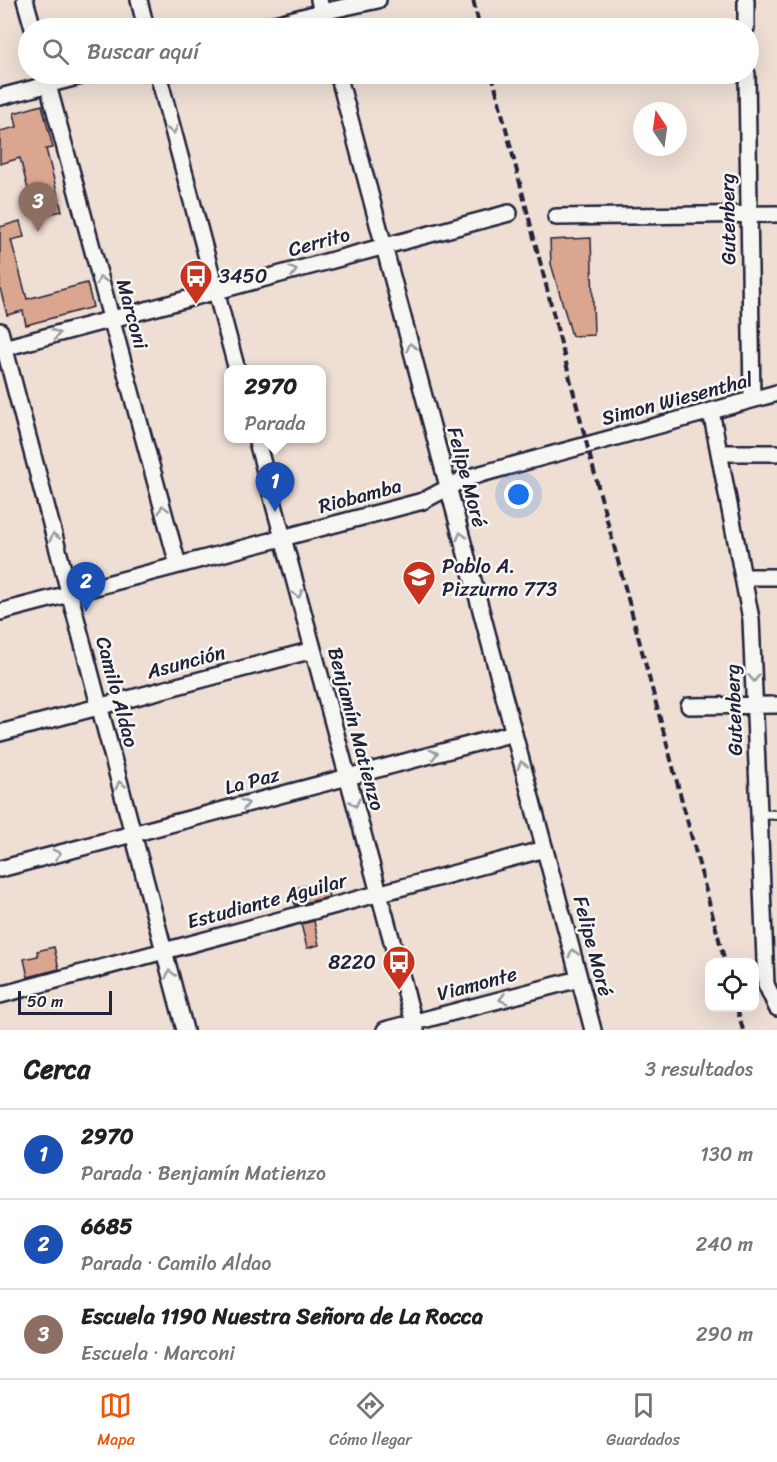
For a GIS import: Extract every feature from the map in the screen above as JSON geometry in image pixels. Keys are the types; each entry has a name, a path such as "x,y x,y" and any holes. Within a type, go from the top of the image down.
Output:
{"street":[{"path":"25,0 30,18"},
{"path":"139,0 144,18"},
{"path":"287,18 320,6 378,0"},
{"path":"746,0 747,18"},
{"path":"0,97 33,84"},
{"name":"Marconi","path":"47,84 178,565"},
{"path":"161,84 236,365"},
{"name":"Felipe Moré","path":"341,84 593,1030"},
{"name":"Gutenberg","path":"747,84 752,400"},
{"name":"Cerrito","path":"2,349 509,213"},
{"path":"556,217 777,214"},
{"name":"Camilo Aldao","path":"0,331 2,349 185,1030"},
{"name":"Simon Wiesenthal","path":"587,445 777,393"},
{"name":"Gutenberg","path":"711,411 751,619 759,814 771,953 766,984 777,1008"},
{"name":"Benjamín Matienzo","path":"257,443 415,1026"},
{"name":"Riobamba","path":"0,612 423,501 466,477 587,445"},
{"path":"719,453 777,453"},
{"path":"743,577 777,577"},
{"name":"Asunción","path":"0,733 313,650"},
{"path":"689,706 777,705"},
{"name":"La Paz","path":"0,869 514,733"},
{"name":"Estudiante Aguilar","path":"0,994 545,849"},
{"name":"Viamonte","path":"385,1030 415,1026 579,979"}],"lane":[{"path":"759,814 777,815"}],"building":[{"path":"42,105 53,148 46,149 62,211 35,217 20,158 0,164 0,131 17,127 14,113"},
{"path":"20,221 24,237 11,240 27,299 87,283 93,307 26,325 23,311 7,315 0,288 0,227"},
{"path":"591,238 594,335 572,336 551,264 550,240"},
{"path":"326,881 329,897 295,905 291,889"},
{"path":"314,921 319,945 307,948 301,924"},
{"path":"54,947 59,969 28,977 24,959 38,956 37,951"}],"railway":[{"path":"473,0 478,18"},
{"path":"495,84 587,445 724,958"},
{"path":"738,1012 743,1030"}],"place":[{"name":"Escuela 1190 Nuestra Señora de La Rocca","path":"38,232"},
{"name":"3450","path":"196,305"},
{"name":"2970","path":"275,512"},
{"name":"Pablo A. Pizzurno 773","path":"419,606"},
{"name":"6685","path":"86,612"},
{"name":"8220","path":"399,991"}]}
